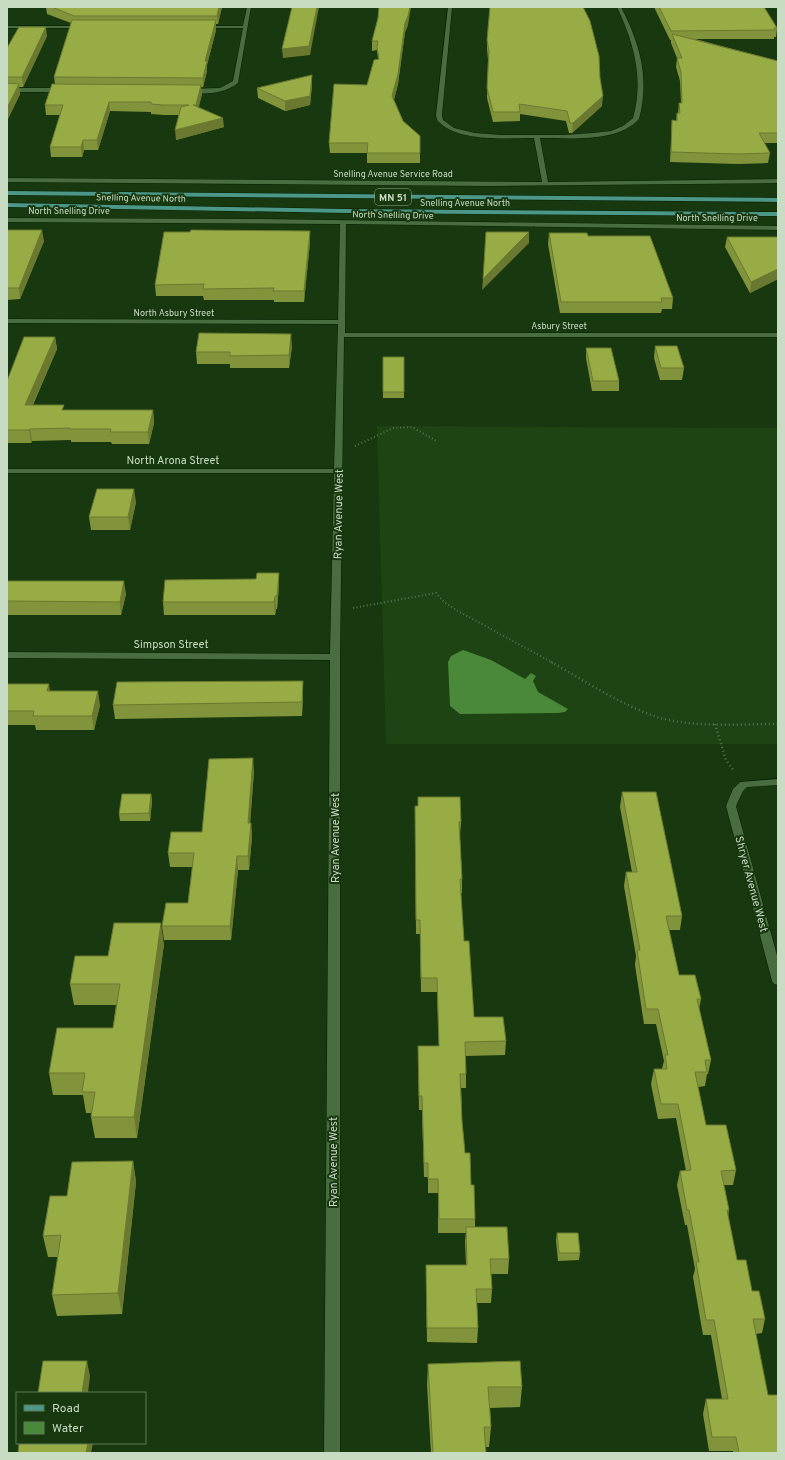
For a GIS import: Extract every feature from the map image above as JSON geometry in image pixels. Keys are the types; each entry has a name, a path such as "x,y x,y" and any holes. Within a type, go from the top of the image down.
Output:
{"main road":[{"name":"Snelling Avenue North","path":"7,193 303,195 534,199 778,200"},
{"name":"Snelling Avenue North","path":"7,205 346,211 778,214"}],"street":[{"path":"181,91 214,90 233,85 236,82 249,7"},
{"path":"450,7 439,115 440,120 451,128 467,133 497,136 599,134 623,128 636,119 641,95 642,73 639,58 619,7"},
{"path":"7,27 86,27"},
{"path":"198,27 246,27"},
{"path":"7,90 70,90"},
{"path":"537,136 545,183"},
{"name":"Snelling Avenue Service Road","path":"7,180 389,184 694,183 778,181"},
{"name":"North Snelling Drive","path":"7,220 244,221 778,228"},
{"name":"Ryan Avenue West","path":"332,1453 336,611 343,223"},
{"name":"North Asbury Street","path":"7,321 342,322"},
{"name":"Asbury Street","path":"341,335 778,336"},
{"name":"North Arona Street","path":"7,471 339,471"},
{"name":"Simpson Street","path":"7,655 336,657"},
{"path":"741,787 778,782"},
{"name":"Shryer Avenue West","path":"741,787 731,806 778,981"}],"path":[{"path":"339,454 393,428 412,427 438,442"},
{"path":"336,611 436,592 444,602 458,611 636,709 658,717 681,721 715,724 778,724"},
{"path":"715,724 726,760 741,787"}],"shaded area":[{"path":"377,426 778,428 778,744 386,744"}],"water":[{"path":"463,650 491,660 525,679 531,673 536,676 533,681 538,692 568,709 565,712 558,713 460,714 450,706 448,662 451,656"}],"building":[{"path":"52,7 219,7 217,16 74,16"},
{"path":"292,7 317,7 309,46 282,49"},
{"path":"379,7 410,7 405,23 398,74 392,96 403,121 420,136 420,153 367,153 368,143 329,143 334,84 367,85 374,60 379,59 377,47 378,41 372,41 378,18"},
{"path":"490,7 583,7 590,21 599,56 603,96 573,123 570,123 567,111 519,104 520,112 493,112 487,88 489,51 487,40"},
{"path":"659,7 764,7 777,28 774,28 775,30 671,31"},
{"path":"72,20 216,20 205,61 207,61 203,78 54,77"},
{"path":"19,27 46,27 22,77 7,77 7,48"},
{"path":"672,34 778,61 778,133 759,133 770,153 739,154 671,152 672,120 677,121 677,113 680,113 679,103 682,103 681,72 677,58 682,58"},
{"path":"312,75 310,96 285,101 257,88"},
{"path":"7,83 19,84 7,108"},
{"path":"52,84 201,85 196,105 193,105 223,118 175,130 181,107 189,105 163,105 151,104 151,102 109,102 97,140 83,140 81,147 50,147 63,105 45,105"},
{"path":"7,230 42,230 19,288 7,288"},
{"path":"191,230 310,231 304,291 273,291 274,288 203,289 204,284 155,285 164,232 190,232"},
{"path":"486,232 529,232 483,279"},
{"path":"549,233 587,233 588,236 650,236 673,298 661,298 662,302 561,302"},
{"path":"727,237 778,237 778,269 751,282"},
{"path":"199,333 291,334 289,355 230,356 230,352 196,352"},
{"path":"24,337 55,337 25,405 64,405 62,410 153,410 148,432 110,432 111,429 70,428 7,430 7,381"},
{"path":"655,346 677,346 684,368 661,368"},
{"path":"586,348 611,348 619,381 593,381"},
{"path":"383,357 404,357 404,392 383,392"},
{"path":"97,489 134,489 128,517 89,517"},
{"path":"257,573 279,573 277,596 275,596 274,602 163,602 165,580 256,579"},
{"path":"7,581 124,581 120,602 7,601"},
{"path":"303,681 302,702 113,705 117,682"},
{"path":"7,684 49,684 47,691 98,691 92,716 33,716 34,711 7,711"},
{"path":"253,758 248,823 251,823 248,856 237,856 230,926 162,926 166,903 188,903 194,853 168,853 171,832 202,832 209,759"},
{"path":"622,792 656,792 682,916 666,916 679,975 695,975 701,999 697,999 711,1060 705,1060 707,1072 695,1072 706,1125 726,1125 736,1170 721,1171 737,1260 746,1260 752,1291 759,1291 765,1319 753,1319 768,1395 778,1395 778,1453 739,1453 736,1437 712,1437 706,1399 728,1399 714,1320 706,1320 696,1262 699,1262 680,1171 691,1170 678,1104 661,1104 654,1069 667,1069 665,1055 668,1055 658,1009 646,1009 637,950 640,950 626,872 637,872"},
{"path":"122,794 151,794 149,813 119,814"},
{"path":"418,797 460,797 461,822 459,822 462,879 460,879 464,941 469,941 474,1017 503,1017 506,1041 465,1042 466,1074 460,1074 465,1153 470,1153 471,1185 474,1185 475,1219 439,1219 438,1179 428,1179 428,1163 424,1163 422,1096 419,1096 418,1046 439,1046 437,978 421,978 420,920 416,920 415,806 418,806"},
{"path":"114,923 161,923 134,1117 91,1117 95,1092 82,1092 85,1073 49,1073 57,1028 113,1028 120,984 70,984 75,956 108,956"},
{"path":"133,1161 118,1293 52,1295 61,1235 43,1236 50,1196 67,1196 72,1162"},
{"path":"466,1227 507,1227 509,1259 490,1259 492,1289 476,1289 478,1328 427,1328 426,1265 467,1265"},
{"path":"557,1233 578,1233 580,1253 559,1253"},
{"path":"43,1361 87,1361 82,1392 38,1392"},
{"path":"520,1361 522,1387 488,1387 491,1427 484,1427 486,1453 433,1453 428,1364"},
{"path":"19,1444 88,1444 86,1453 18,1453"}]}
